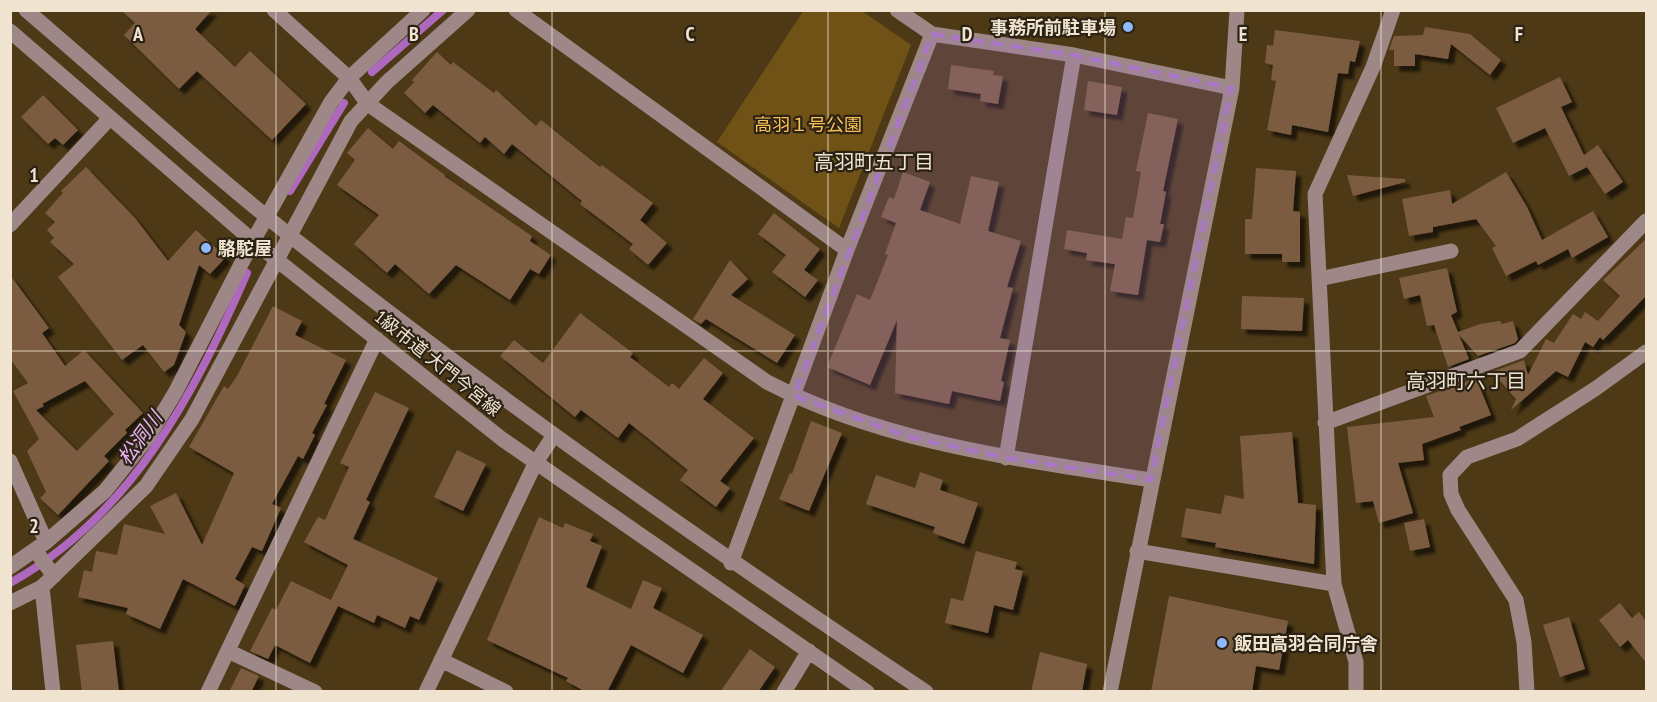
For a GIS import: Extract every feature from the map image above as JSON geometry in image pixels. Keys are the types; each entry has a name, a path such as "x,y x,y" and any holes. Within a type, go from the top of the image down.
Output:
{"street":[{"path":"26,10 268,216 554,435 731,563 926,692"},
{"path":"274,10 349,78 368,104 767,382 794,396 912,438 1006,458 1151,480"},
{"path":"44,558 105,491 149,436 176,391 253,241 331,102 349,78 423,10"},
{"path":"10,567 44,558 146,486 192,419 351,121 387,82 468,10"},
{"path":"516,10 847,250"},
{"path":"897,10 932,34 1074,55 1232,88"},
{"path":"1110,692 1232,88 1237,10"},
{"path":"1356,692 1356,662 1334,584 1315,194 1373,66 1393,10"},
{"name":"1級市道 大門今宮線","path":"10,31 253,241 535,464 867,692"},
{"path":"731,563 847,250 932,34"},
{"path":"1006,458 1074,55"},
{"path":"10,225 110,118"},
{"path":"1325,423 1520,351 1647,220"},
{"path":"1319,279 1451,251"},
{"path":"208,692 377,339"},
{"path":"1527,692 1524,642 1516,600 1458,510 1451,494 1450,476 1467,457 1516,439 1595,389 1647,352"},
{"path":"426,692 535,464 554,435"},
{"path":"10,461 44,558 42,587 53,692"},
{"path":"1137,551 1334,584"},
{"path":"10,603 42,587"},
{"path":"228,651 315,692"},
{"path":"784,692 809,651"},
{"path":"441,660 506,692"}],"highlighted area":[{"path":"932,34 1074,55 1232,88 1151,480 1006,458 912,438 794,396"}],"green space":[{"name":"高羽１号公園","path":"804,10 862,11 911,45 839,228 717,142"}],"building":[{"path":"121,10 212,10 195,29 235,67 250,51 306,104 272,140 197,71 179,89 124,35 135,23"},
{"path":"1425,27 1470,34 1501,60 1490,75 1451,44 1448,59 1415,54 1415,66 1394,66 1394,50 1389,50 1394,36 1423,35"},
{"path":"1275,30 1360,41 1355,62 1350,61 1348,74 1338,73 1328,132 1292,125 1291,135 1267,130 1276,81 1271,80 1273,65 1265,63 1267,45 1273,46"},
{"path":"437,52 451,65 453,62 494,93 496,90 536,126 541,120 600,167 602,165 653,203 640,220 667,243 648,265 629,249 633,244 580,204 582,201 512,144 504,154 485,137 480,143 433,105 425,113 404,93 414,82 412,80"},
{"path":"951,65 994,71 993,75 1003,76 998,104 980,101 981,94 948,89"},
{"path":"1560,77 1572,102 1561,107 1584,155 1598,145 1623,182 1605,194 1587,167 1569,176 1545,128 1513,143 1496,108"},
{"path":"1088,81 1122,87 1117,115 1084,110"},
{"path":"43,95 78,130 63,145 55,138 48,144 21,117"},
{"path":"1148,113 1178,119 1163,191 1166,192 1160,224 1164,224 1160,242 1147,240 1138,295 1110,291 1115,264 1086,260 1087,253 1064,249 1067,230 1122,239 1126,217 1133,218 1141,172 1136,171"},
{"path":"368,128 393,149 399,141 444,176 532,236 530,241 551,255 539,274 530,269 510,300 456,265 429,294 395,264 387,273 354,244 379,215 337,185 355,160 347,153"},
{"path":"86,167 135,218 168,261 196,230 226,257 210,274 199,265 179,325 186,332 174,365 164,372 143,345 122,360 58,277 74,264 50,242 54,238 47,230 55,222 45,213 63,193 61,191"},
{"path":"1256,168 1296,171 1293,211 1300,212 1300,262 1282,262 1282,254 1245,254 1245,219 1252,219"},
{"path":"903,172 930,182 920,210 960,224 971,176 999,182 988,231 1021,241 1007,287 1013,288 1000,338 1010,340 1001,381 1004,382 1000,401 952,391 949,404 895,393 897,320 870,385 827,367 857,294 870,300 888,255 885,254 896,223 881,217 889,197 894,199"},
{"path":"1506,172 1527,207 1542,240 1593,211 1608,237 1572,258 1568,249 1538,265 1536,261 1506,276 1492,248 1496,246 1476,219 1433,227 1433,232 1409,236 1402,199 1450,190 1452,204"},
{"path":"1347,175 1405,179 1405,182 1353,196"},
{"path":"774,213 820,249 804,270 818,280 805,297 772,272 786,255 758,234"},
{"path":"1647,238 1647,295 1603,340 1600,337 1593,347 1585,342 1568,377 1556,371 1511,410 1516,399 1492,372 1524,360 1528,375 1546,339 1554,343 1573,314 1581,319 1585,312 1598,321 1620,296 1603,280"},
{"path":"730,260 748,279 731,295 795,335 777,363 706,319 701,324 693,319"},
{"path":"1447,268 1457,312 1451,315 1458,332 1480,324 1500,321 1502,324 1513,321 1518,339 1515,343 1478,356 1459,335 1469,359 1448,367 1434,325 1427,326 1420,295 1404,299 1399,278"},
{"path":"10,275 49,328 42,333 65,366 84,350 143,413 125,430 127,433 104,456 109,461 58,515 40,498 46,492 27,451 39,439 13,391 28,383 10,359","holes":["85,381 114,414 77,451 36,410 44,406 42,404"]},
{"path":"1242,296 1304,298 1302,331 1241,329"},
{"path":"273,306 302,321 295,335 346,360 324,404 327,405 312,433 315,435 303,459 298,456 272,504 281,508 262,551 252,547 235,579 245,585 235,606 183,579 160,629 126,614 128,608 78,597 84,570 92,572 96,551 117,555 124,524 165,534 150,506 176,493 202,545 234,473 189,447 224,386 228,389 237,376"},
{"path":"580,313 633,353 630,357 669,387 672,383 679,389 704,358 723,373 703,399 754,438 720,481 730,488 716,507 680,480 688,470 629,423 618,438 581,410 575,417 500,356 514,340 543,363"},
{"path":"1476,378 1491,415 1459,427 1461,430 1422,444 1424,460 1398,463 1413,513 1379,523 1373,501 1356,503 1347,427 1434,417 1426,396"},
{"path":"375,392 409,408 366,500 370,502 353,539 438,578 419,620 410,616 405,628 377,615 374,623 338,606 310,663 275,645 268,659 250,651 272,608 276,610 291,581 331,600 348,565 304,542 318,517 325,520 349,467 340,463"},
{"path":"811,421 842,433 809,511 779,499 790,473 792,474"},
{"path":"1292,432 1298,503 1316,505 1314,564 1215,547 1216,543 1181,537 1186,508 1221,514 1225,495 1244,499 1240,436"},
{"path":"457,450 486,464 463,511 434,497"},
{"path":"920,472 943,480 940,490 978,503 964,544 933,533 935,527 866,504 876,475 915,488"},
{"path":"539,517 563,528 565,523 593,534 590,541 602,546 586,587 631,609 643,580 662,588 653,608 703,635 683,673 631,645 607,692 586,692 566,681 568,678 487,640"},
{"path":"1424,519 1430,547 1410,551 1404,523"},
{"path":"976,551 1017,562 1015,569 1023,571 1013,610 994,605 988,633 945,623 951,598 963,601"},
{"name":"飯田高羽合同庁舎","path":"1169,596 1288,621 1279,670 1256,666 1252,692 1151,692"},
{"path":"1620,603 1632,618 1639,612 1647,622 1647,664 1628,640 1620,647 1599,620"},
{"path":"1569,617 1585,669 1560,677 1543,625"},
{"path":"113,641 119,692 82,692 76,645"},
{"path":"750,649 775,667 758,692 720,692"},
{"path":"1040,652 1087,664 1082,692 1031,692"},
{"path":"241,668 259,676 251,692 229,692"}],"waterway":[{"name":"松洞川","path":"372,72 443,10"},
{"name":"松洞川","path":"290,191 344,103"},
{"name":"松洞川","path":"10,583 53,555 91,523 124,488 154,449 181,407 205,363 247,273"}],"place":[{"name":"事務所前駐車場","path":"1128,27"},
{"name":"駱駝屋","path":"206,248"},
{"name":"飯田高羽合同庁舎","path":"1222,643"}],"district":[{"name":"高羽町五丁目","path":"874,162"},
{"name":"高羽町六丁目","path":"1466,381"}]}
